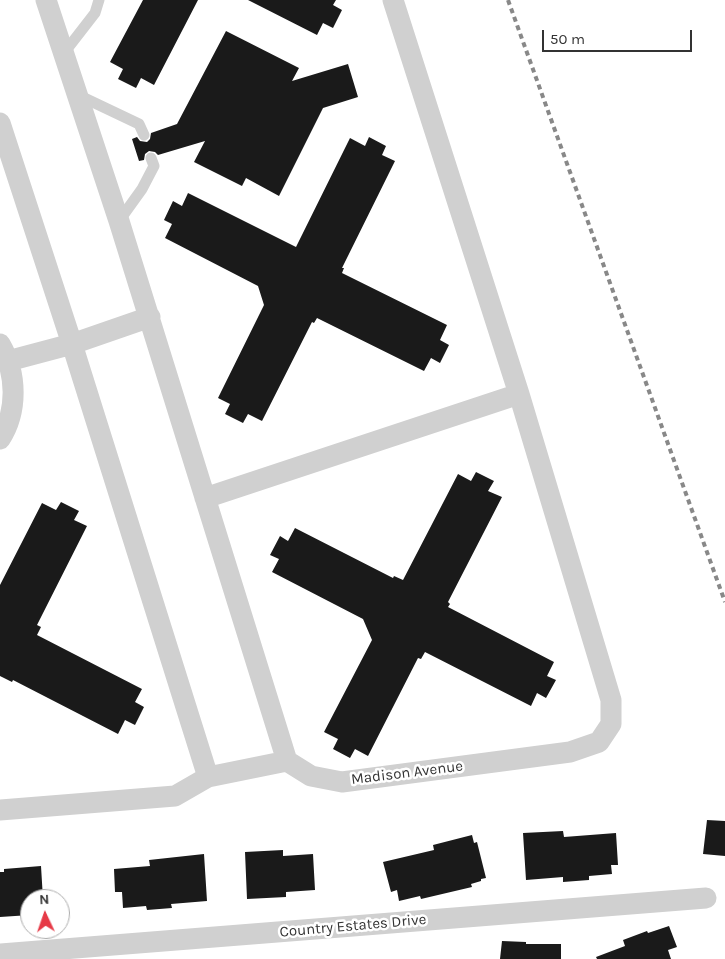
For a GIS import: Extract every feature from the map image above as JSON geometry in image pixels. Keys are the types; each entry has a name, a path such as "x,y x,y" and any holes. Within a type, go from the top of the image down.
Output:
{"street":[{"path":"0,810 175,796 208,777 287,762 150,317 46,0"},
{"path":"205,498 520,394 393,0"},
{"path":"0,123 72,344 208,777"},
{"path":"0,440 10,416 13,398 13,380 4,353 72,344 150,317"},
{"name":"Madison Avenue","path":"287,762 310,776 342,782 570,752 599,742 611,724 612,700 520,394"},
{"name":"Country Estates Drive","path":"0,954 706,898"}],"lane":[{"path":"64,53 94,14 99,0"},
{"path":"78,95 139,124 144,135"},
{"path":"119,221 142,189 154,166 151,158"}],"building":[{"path":"143,0 198,0 154,85 141,78 136,88 118,79 123,69 110,62"},
{"path":"248,0 336,0 333,5 342,10 333,28 323,23 317,35"},
{"path":"226,31 299,68 292,81 348,64 358,97 323,108 279,196 246,178 242,186 194,162 205,141 158,155 155,152 149,151 145,154 144,160 139,161 132,139 137,137 140,141 147,142 150,139 151,133 177,124"},
{"path":"369,137 386,146 382,155 395,161 342,268 344,268 342,273 447,325 440,340 449,345 440,363 431,358 424,371 317,318 314,323 312,322 262,421 248,414 243,423 225,414 230,404 218,398 264,305 258,286 165,238 172,224 164,220 173,201 182,206 188,193 296,247 350,138 365,146"},
{"path":"476,472 494,481 488,491 502,497 448,602 450,604 448,607 554,662 547,676 556,680 546,698 537,693 531,706 425,652 421,659 418,658 368,756 355,749 350,758 333,749 338,739 324,732 372,640 363,619 272,572 279,559 270,555 280,536 288,541 295,528 393,578 394,576 403,580 458,474 471,481"},
{"path":"61,502 79,511 74,520 87,526 37,625 41,627 37,635 142,689 135,702 144,707 135,725 125,720 118,734 13,680 12,682 0,676 0,585 42,503 56,510"},
{"path":"707,820 725,821 725,856 703,854"},
{"path":"563,831 564,837 616,833 618,865 611,865 612,874 589,876 589,880 563,882 563,877 526,880 523,833"},
{"path":"472,835 474,843 477,842 486,878 471,884 472,887 421,899 420,896 399,901 397,890 391,892 383,862 434,850 433,845"},
{"path":"283,850 283,856 313,854 315,890 286,892 286,897 247,899 245,852"},
{"path":"204,854 207,901 171,904 172,908 147,910 146,906 123,908 122,892 115,892 114,869 150,866 149,860"},
{"path":"41,866 42,889 20,889 20,916 0,917 0,872 4,872 4,869"},
{"path":"669,926 677,947 668,950 671,959 597,959 596,957 625,946 623,940 647,931 648,933"},
{"path":"502,941 526,942 526,944 561,944 561,959 500,959"}],"railway":[{"path":"508,0 725,602"}]}
